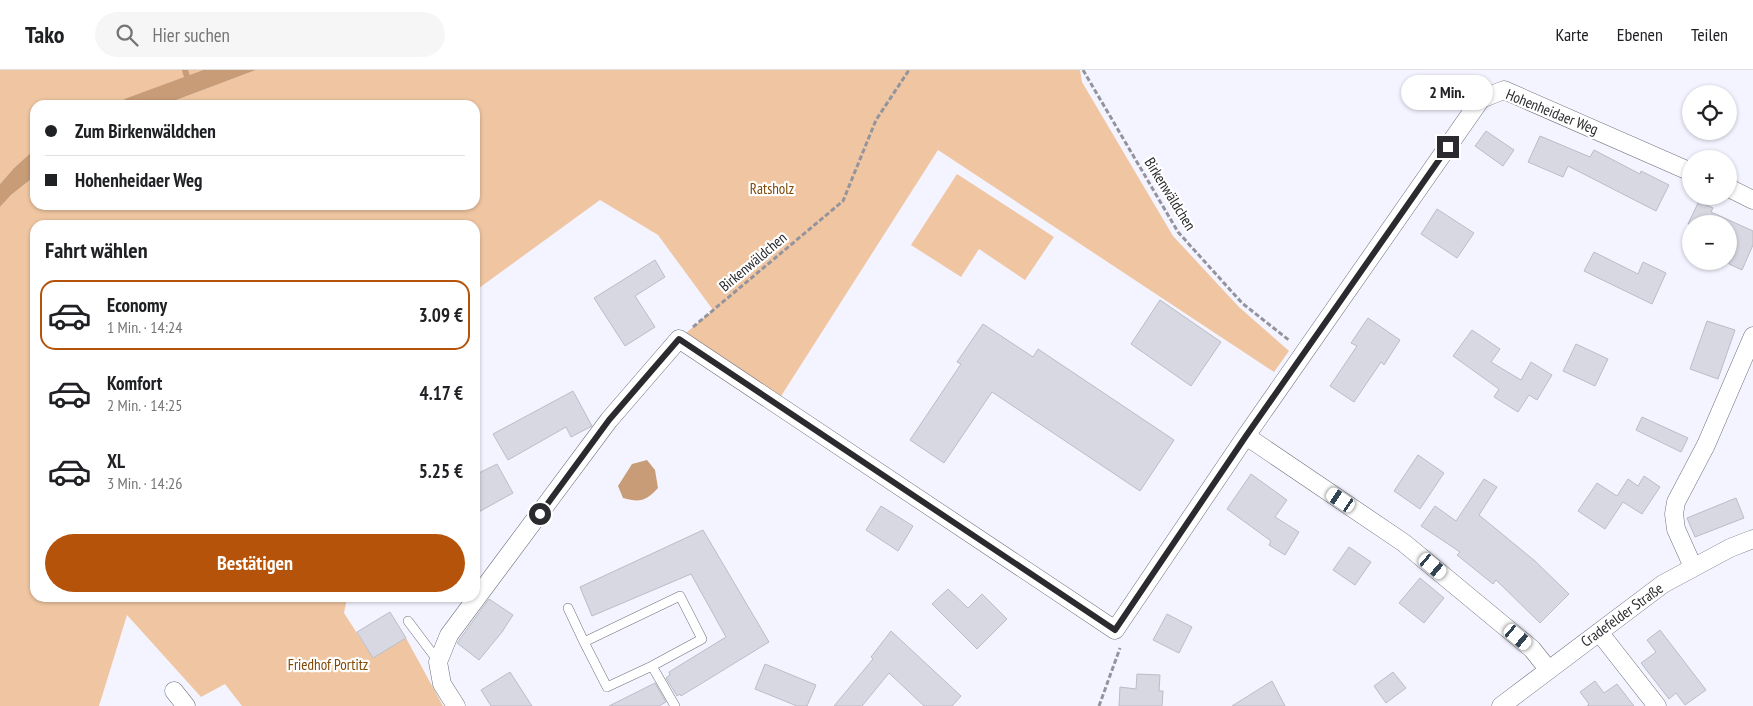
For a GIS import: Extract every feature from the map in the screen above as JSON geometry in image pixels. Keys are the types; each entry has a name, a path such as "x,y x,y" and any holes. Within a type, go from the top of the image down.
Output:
{"street":[{"name":"Hohenheidaer Weg","path":"1115,630 1246,436 1481,99 1504,90 1682,168"},
{"path":"1737,192 1753,200"},
{"path":"1693,567 1676,529 1674,514 1676,502 1706,445 1753,336"},
{"path":"480,593 609,420 679,339 1115,630"},
{"path":"1246,436 1404,543 1532,649 1548,669"},
{"name":"Cradefelder Straße","path":"1501,706 1663,584 1730,548 1753,539"},
{"path":"456,706 442,684 438,662 449,635 473,602"},
{"path":"1599,632 1657,706"},
{"path":"174,691 186,706"}],"lane":[{"path":"568,608 584,642 607,687 652,666 702,639 680,596 584,642"},
{"path":"408,622 438,662"},
{"path":"652,666 675,706"}],"path":[{"name":"Birkenwäldchen","path":"679,339 843,201 876,120 909,70"},
{"name":"Birkenwäldchen","path":"1083,70 1178,232 1242,303 1304,352"},
{"path":"1099,706 1120,648 1115,630"}],"green space":[{"path":"0,70 203,70 124,100 30,100 30,154 0,184"},
{"name":"Ratsholz","path":"256,70 1080,70 1082,82 1173,236 1239,307 1289,351 1274,372 938,150 776,404 679,339 713,310 658,235 600,200 480,287 480,220 30,220 30,602 346,602 344,613 373,658 406,638 443,706 242,706 225,684 201,697 127,615 99,706 0,706 0,207 11,195 30,180 30,210 480,210 480,100 176,100"},
{"path":"957,174 1054,237 1025,280 979,249 961,277 911,245"}],"shaded area":[{"path":"203,70 256,70 176,100 123,100"},
{"path":"30,154 30,180 11,195 0,207 0,184"},
{"path":"647,460 655,470 658,488 650,496 642,500 623,498 618,486 632,464"}],"building":[{"path":"1486,131 1514,150 1503,166 1475,146"},
{"path":"1540,136 1590,157 1594,150 1640,174 1641,171 1669,185 1656,211 1568,166 1563,177 1528,162"},
{"path":"1697,205 1707,205 1713,208 1711,212 1718,215 1692,215"},
{"path":"1437,209 1474,233 1457,258 1421,234"},
{"path":"1737,224 1753,231 1753,245 1742,270 1737,268"},
{"path":"1594,252 1638,274 1643,262 1666,273 1652,304 1584,271"},
{"path":"655,260 665,277 635,296 655,327 625,346 594,298"},
{"path":"1160,300 1221,342 1191,386 1131,344"},
{"path":"1368,318 1400,340 1384,365 1381,362 1354,402 1330,386 1357,346 1351,343"},
{"path":"1707,321 1735,330 1718,379 1690,369"},
{"path":"983,324 1033,357 1038,349 1174,440 1140,491 992,392 944,463 910,440 961,364 957,362"},
{"path":"1472,330 1500,349 1491,362 1521,380 1531,362 1552,375 1537,400 1529,395 1518,412 1494,397 1499,389 1453,356"},
{"path":"1576,344 1608,359 1595,386 1563,371"},
{"path":"573,391 592,426 571,437 566,427 508,460 493,434"},
{"path":"1642,417 1688,438 1681,452 1636,430"},
{"path":"1418,455 1444,473 1420,509 1394,491"},
{"path":"497,464 513,493 480,511 480,472"},
{"path":"1251,474 1287,500 1275,517 1299,532 1285,555 1269,545 1271,541 1227,509"},
{"path":"1644,476 1660,487 1642,514 1623,502 1605,529 1578,511 1597,483 1617,496 1628,479 1638,486"},
{"path":"1484,479 1497,487 1479,515 1535,561 1569,594 1540,623 1496,580 1493,584 1457,555 1460,552 1421,526 1435,506 1456,521"},
{"path":"1736,498 1744,518 1695,537 1687,518"},
{"path":"881,506 913,526 898,551 866,530"},
{"path":"703,530 769,642 681,696 680,694 677,696 666,678 670,675 669,672 726,637 691,574 592,616 580,587"},
{"path":"1349,547 1371,562 1355,585 1333,570"},
{"path":"1420,578 1444,598 1424,623 1399,603"},
{"path":"948,589 968,608 982,594 1007,619 977,649 932,604"},
{"path":"489,599 513,615 479,660 457,643"},
{"path":"390,612 406,638 373,658 357,632"},
{"path":"1167,614 1192,627 1179,653 1153,640"},
{"path":"1660,630 1706,690 1685,705 1676,693 1669,699 1641,663 1656,652 1647,640"},
{"path":"891,631 961,696 952,706 924,706 889,673 862,706 834,706 873,659 871,657"},
{"path":"765,664 816,685 807,706 797,706 755,689"},
{"path":"510,672 532,706 491,706 481,690"},
{"path":"1393,672 1406,688 1386,703 1374,686"},
{"path":"1137,674 1160,675 1159,691 1163,691 1162,706 1119,706 1120,687 1136,689"},
{"path":"1272,681 1285,706 1232,706"},
{"path":"1595,681 1604,693 1617,684 1634,706 1587,706 1589,704 1580,692"},
{"path":"655,683 666,702 659,706 609,706"}],"waterway":[{"path":"185,70 189,83"}],"route":[{"path":"540,514 609,420 679,339 1115,630 1246,436 1448,147"}],"park label":[{"name":"Friedhof Portitz","path":"328,665"}]}
